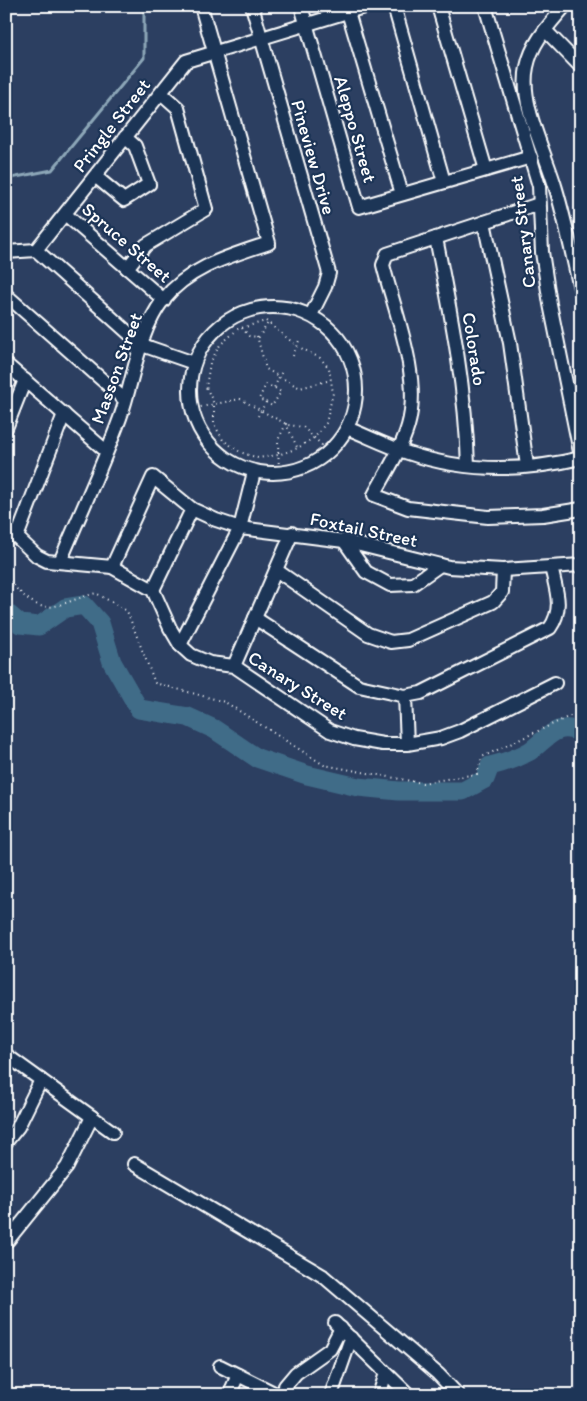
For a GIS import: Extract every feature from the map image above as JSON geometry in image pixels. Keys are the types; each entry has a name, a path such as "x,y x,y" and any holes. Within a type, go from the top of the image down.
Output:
{"street":[{"path":"201,6 215,52"},
{"name":"Pineview Drive","path":"252,6 329,273 325,287 311,315"},
{"name":"Aleppo Street","path":"301,6 359,206 531,157"},
{"path":"260,37 366,6"},
{"path":"394,6 444,182"},
{"path":"438,6 486,170"},
{"name":"Canary Street","path":"485,6 539,186 542,252 550,304 581,458"},
{"path":"565,6 533,46 526,69 527,93 530,111 556,189 581,293"},
{"path":"348,12 402,194"},
{"path":"545,30 581,67"},
{"name":"Pringle Street","path":"36,250 186,61 260,37"},
{"name":"Masson Street","path":"60,562 125,400 149,323 164,300 184,280 207,264 269,243 215,52"},
{"path":"127,268 146,245 206,209 178,108 161,93"},
{"path":"95,176 124,200 149,184 135,146 125,138"},
{"path":"539,204 387,254 382,265 410,368 412,398 408,426 399,450 374,495 408,508 488,517 543,514 581,509"},
{"name":"Spruce Street","path":"65,214 164,300"},
{"path":"484,222 510,343 527,466"},
{"name":"Colorado","path":"436,238 458,350 468,435 468,466"},
{"path":"6,252 36,250 142,346 194,363"},
{"path":"6,295 125,400"},
{"path":"278,306 295,309 311,315 336,334 347,350 354,369 356,396 348,428 329,452 314,463 297,470 279,474 254,472 232,463 214,449 200,431 192,409 190,394 194,363 204,344 213,333 236,315 256,308 278,306"},
{"path":"6,364 106,451"},
{"path":"6,428 25,380"},
{"path":"17,537 64,414"},
{"path":"348,428 399,450 440,462 488,469 556,464 581,458"},
{"path":"180,645 240,528 254,472"},
{"name":"Foxtail Street","path":"112,567 154,477 192,509 240,528 344,541 440,565 503,570 581,565"},
{"path":"6,527 37,556 47,561 112,567 153,590 192,509"},
{"path":"234,666 292,533"},
{"path":"344,541 366,572 390,585 413,584 440,565"},
{"path":"255,618 358,686 405,696 421,693 550,628 556,619 559,609 551,567"},
{"path":"276,570 368,634 391,642 408,640 493,602 502,592 503,570"},
{"name":"Canary Street","path":"153,590 180,645 199,660 234,666 330,731 369,742 423,743 460,731 555,683"},
{"path":"405,696 407,744"},
{"path":"6,1057 9,1057 113,1132"},
{"path":"6,1142 18,1127 40,1080"},
{"path":"6,1239 8,1240 68,1166 92,1118"},
{"path":"134,1164 323,1276 438,1374 458,1395"},
{"path":"286,1395 285,1386 296,1373 330,1349 338,1326 409,1395"},
{"path":"331,1395 351,1338"},
{"path":"220,1366 278,1395"},
{"path":"379,1395 386,1373"},
{"path":"229,1395 238,1375"}],"path":[{"path":"266,321 297,346 320,358 329,368 334,393 326,423 315,437 298,448 278,455 258,458 240,452 223,440 214,424 214,404 206,387 210,363 220,345 242,328 256,322 266,321"},
{"path":"242,328 249,336 259,337 265,331 268,323"},
{"path":"257,336 266,369 300,388 331,380"},
{"path":"293,356 300,338"},
{"path":"274,388 282,372"},
{"path":"266,384 281,392 272,406 266,402 260,399 266,384"},
{"path":"192,409 240,399 286,424 303,427 329,452"},
{"path":"258,416 266,402"},
{"path":"279,474 278,440 286,424"},
{"path":"286,424 298,448"}],"waterway":[{"path":"6,179 52,170 144,58 144,6"},
{"path":"6,612 20,624 39,626 65,608 84,605 100,623 112,662 139,709 188,717 214,729 257,758 307,775 358,787 399,791 463,791 485,779 490,766 525,754 559,730 573,730 581,733"},
{"path":"575,730 581,725"}]}
